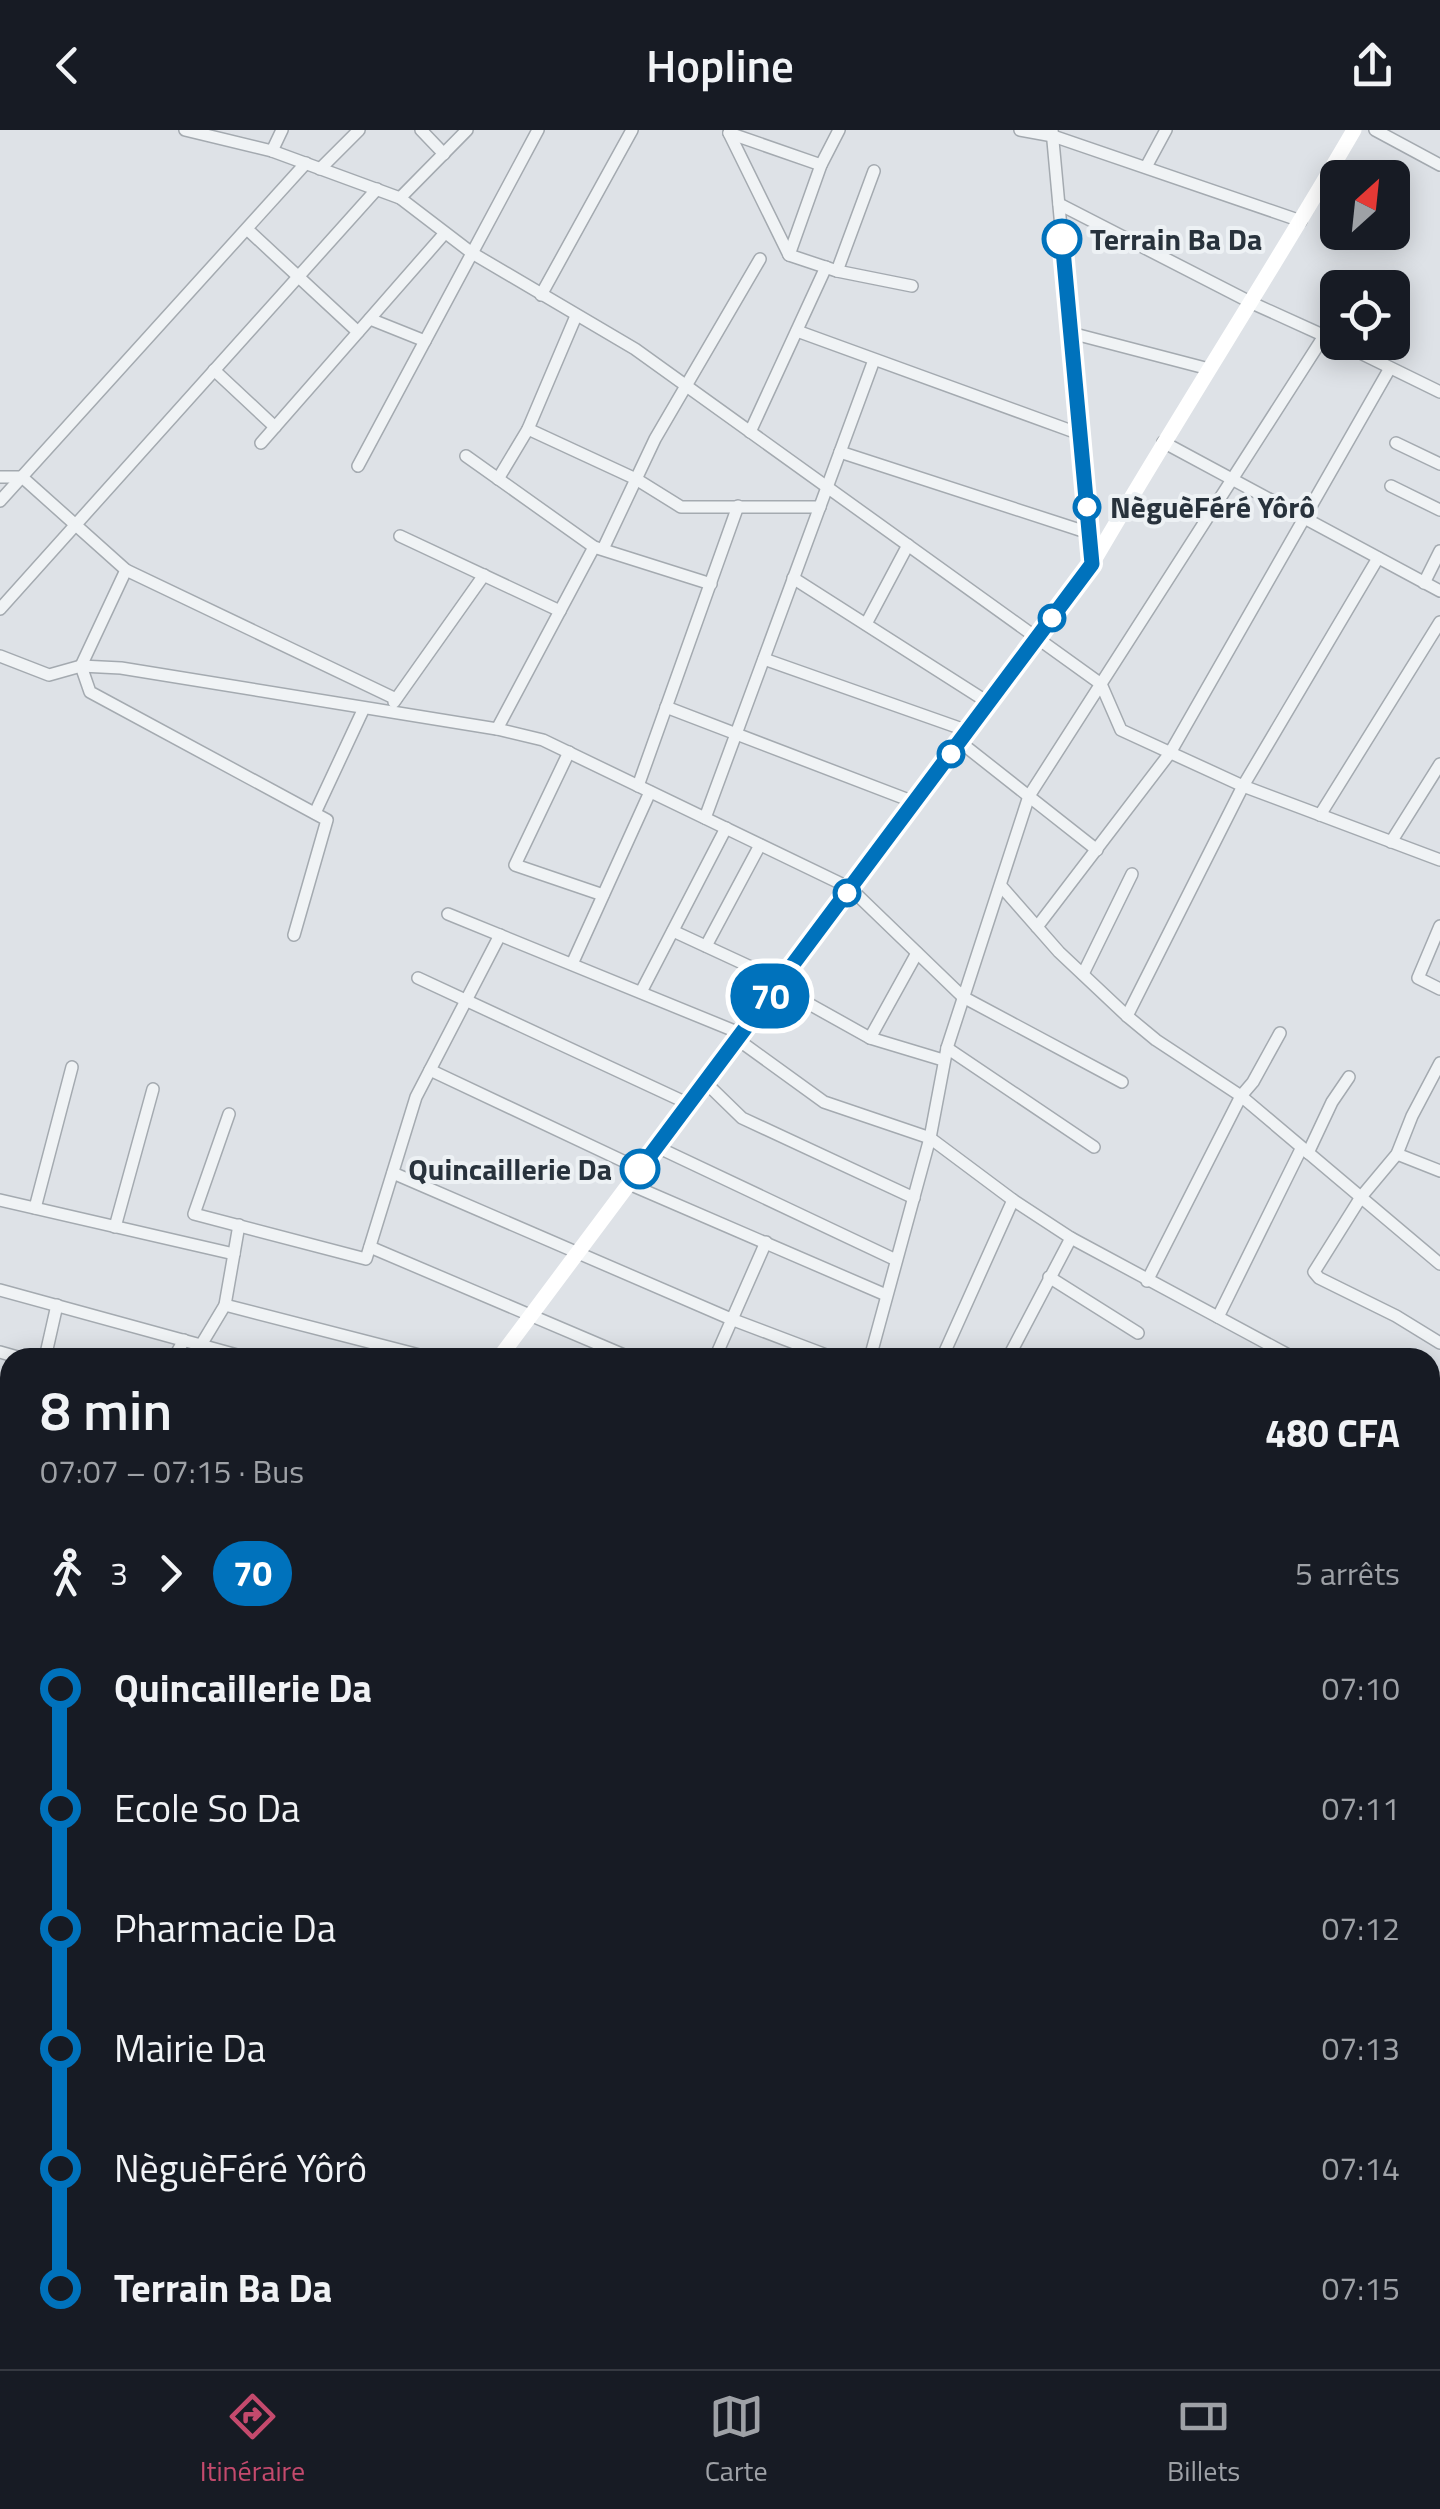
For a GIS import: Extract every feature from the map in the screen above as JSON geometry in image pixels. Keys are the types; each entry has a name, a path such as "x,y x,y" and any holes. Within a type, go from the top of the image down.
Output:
{"street":[{"path":"185,130 272,151 400,198 472,254 635,349 1101,684 1121,730 1242,786 1440,860"},
{"path":"272,151 282,130"},
{"path":"320,168 360,130"},
{"path":"421,130 444,154"},
{"path":"400,198 467,130"},
{"path":"358,466 538,130"},
{"path":"541,295 632,130"},
{"path":"789,255 821,165 840,130"},
{"path":"1020,130 1052,133 1302,220"},
{"path":"1146,167 1166,130"},
{"path":"509,1348 1092,564 1354,130"},
{"path":"1375,130 1440,165"},
{"path":"729,132 821,165"},
{"path":"729,132 789,255 832,269 912,286"},
{"path":"1052,133 1092,564"},
{"path":"0,501 306,164"},
{"path":"750,432 797,331 832,269 874,171"},
{"path":"0,609 376,189"},
{"path":"1059,204 1320,334"},
{"path":"248,230 358,332"},
{"path":"261,443 444,234"},
{"path":"497,729 560,610 760,259"},
{"path":"498,479 528,429 576,316"},
{"path":"370,319 425,341"},
{"path":"797,331 1080,434"},
{"path":"1071,333 1209,369"},
{"path":"873,1348 930,1138 945,1054 1029,796 1320,342"},
{"path":"705,818 874,360"},
{"path":"1374,360 1440,392"},
{"path":"1037,927 1170,752 1390,368"},
{"path":"214,370 276,427"},
{"path":"528,429 636,479 681,508 820,507"},
{"path":"1163,442 1440,592"},
{"path":"1396,443 1439,462"},
{"path":"840,452 1090,533"},
{"path":"466,456 598,548 711,584"},
{"path":"0,477 22,477 126,570 396,699"},
{"path":"1391,486 1440,510"},
{"path":"572,964 644,789 666,707 738,506"},
{"path":"400,536 560,610"},
{"path":"866,624 908,545"},
{"path":"1424,583 1440,551"},
{"path":"1127,1016 1242,786 1378,558"},
{"path":"126,570 80,666 90,692 327,820 294,935"},
{"path":"387,711 484,575"},
{"path":"794,578 989,702"},
{"path":"1320,815 1440,622"},
{"path":"0,656 49,675 80,666 121,668 544,740 850,888 963,997 1122,1082"},
{"path":"764,659 964,736 1029,796 1097,850"},
{"path":"666,707 914,802"},
{"path":"315,813 364,708"},
{"path":"569,752 516,864 603,896"},
{"path":"1391,842 1440,764"},
{"path":"641,992 726,828"},
{"path":"706,946 760,845"},
{"path":"1083,974 1132,874"},
{"path":"1000,886 1127,1016 1241,1096 1440,1264"},
{"path":"448,914 740,1036 824,1102 930,1138 1070,1238 1273,1348"},
{"path":"1440,926 1436,946 1418,978 1440,989"},
{"path":"673,930 779,983 870,1038 945,1054 1094,1147"},
{"path":"229,1114 194,1214 366,1259 416,1098 500,935"},
{"path":"870,1038 917,953"},
{"path":"418,978 689,1104"},
{"path":"1147,1281 1241,1096 1254,1082 1280,1033"},
{"path":"1440,1063 1437,1078 1412,1116 1397,1154 1361,1198 1314,1272 1440,1343"},
{"path":"35,1208 72,1066"},
{"path":"430,1070 640,1169"},
{"path":"1218,1317 1305,1151 1350,1077"},
{"path":"706,1082 742,1118 914,1198"},
{"path":"115,1227 152,1089"},
{"path":"657,1147 896,1260"},
{"path":"1397,1154 1440,1171"},
{"path":"393,1173 808,1348"},
{"path":"629,1184 886,1295"},
{"path":"0,1200 234,1254"},
{"path":"946,1348 1013,1200"},
{"path":"201,1344 225,1305 239,1226"},
{"path":"1017,1348 1070,1238"},
{"path":"719,1348 766,1242"},
{"path":"370,1246 608,1348"},
{"path":"1050,1277 1138,1332"},
{"path":"0,1290 214,1348"},
{"path":"47,1348 57,1305"},
{"path":"225,1305 392,1348"},
{"path":"180,1348 184,1340"},
{"path":"1262,1348 1265,1344"}],"bus line":[{"name":"70","path":"640,1169 1092,564 1062,239"}],"place":[{"name":"Terrain Ba Da","path":"1062,239"},
{"name":"NèguèFéré Yôrô","path":"1087,507"},
{"name":"Quincaillerie Da","path":"640,1169"}]}
